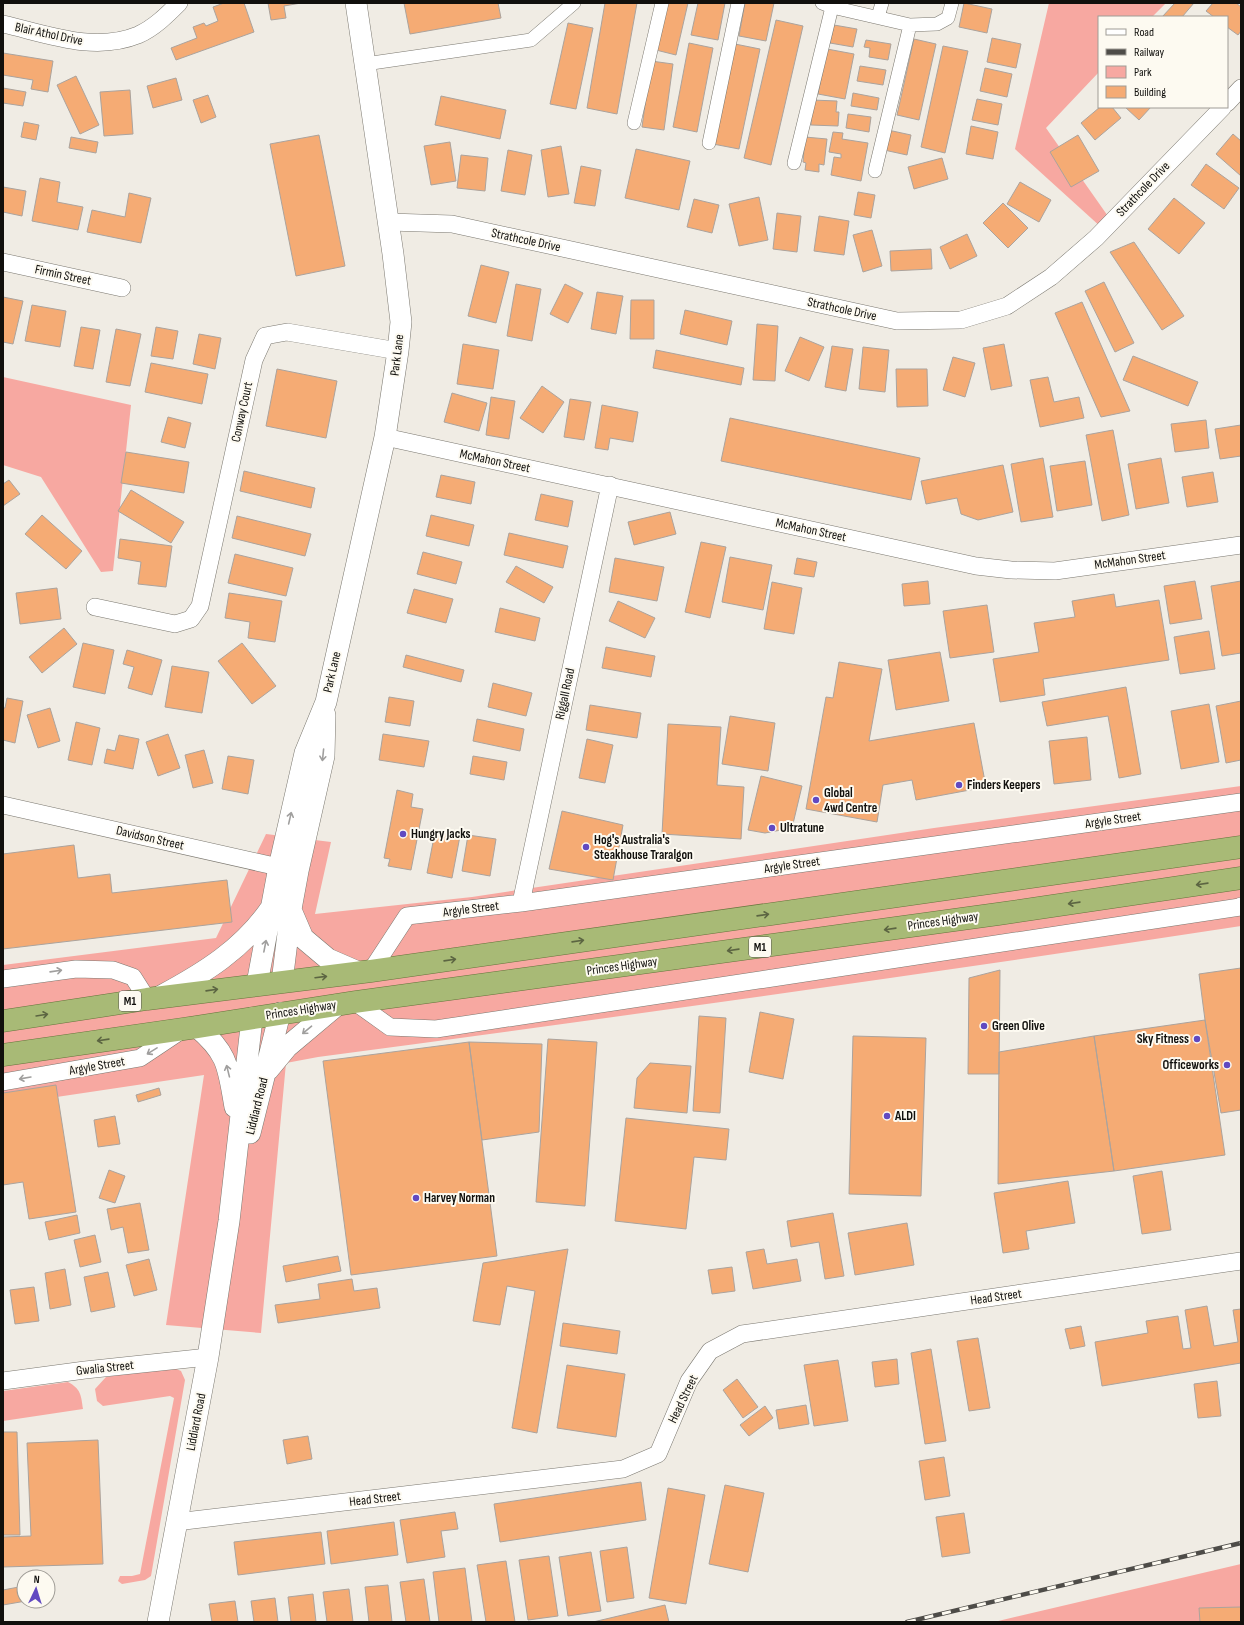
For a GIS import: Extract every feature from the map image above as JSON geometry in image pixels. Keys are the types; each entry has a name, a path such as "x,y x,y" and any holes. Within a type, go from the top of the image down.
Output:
{"highway":[{"name":"M1","path":"3,1021 154,998 365,971 1241,847"},
{"name":"Princes Highway","path":"3,1055 190,1028 346,1003 990,915 1241,878"},
{"path":"280,1013 282,982"},
{"path":"252,1018 257,984"}],"street":[{"name":"Blair Athol Drive","path":"3,24 85,43 111,42 139,35 162,20 179,3"},
{"name":"Park Lane","path":"257,984 282,907 289,869 324,756 326,702 385,437 401,322 389,222 356,3"},
{"path":"365,64 531,40 574,3"},
{"path":"634,123 662,3"},
{"path":"709,143 738,3"},
{"path":"878,17 882,3"},
{"path":"794,163 827,5 910,25 937,24 948,18 952,3"},
{"path":"875,171 910,25"},
{"path":"1228,102 1241,88"},
{"name":"Strathcole Drive","path":"389,222 452,224 897,321 961,320 1007,306 1051,277 1096,238 1222,108"},
{"name":"Firmin Street","path":"3,262 122,288"},
{"name":"Conway Court","path":"95,607 175,624 193,624 200,606 254,360 265,336 287,332 398,351"},
{"name":"McMahon Street","path":"385,437 976,566 1011,570 1054,571 1241,545"},
{"name":"Riggall Road","path":"521,903 610,485"},
{"name":"Argyle Street","path":"365,971 407,916 521,903 1241,802"},
{"name":"Davidson Street","path":"3,805 289,869"},
{"path":"265,1074 287,1047 346,1003 390,1027 436,1029 1241,906"},
{"name":"Park Lane","path":"282,907 282,982"},
{"path":"3,979 76,968 113,970 133,977 154,998 196,977 236,949 263,919 282,907 303,938 328,959 365,971"},
{"name":"Liddiard Road","path":"229,1221 280,1013"},
{"name":"Liddiard Road","path":"158,1622 208,1357 229,1221 252,1018"},
{"path":"190,1028 212,1039 224,1056 229,1074 238,1137"},
{"name":"Argyle Street","path":"3,1082 140,1058 190,1028"},
{"name":"Head Street","path":"176,1522 624,1469 658,1454 689,1381 710,1351 742,1334 1241,1261"},
{"name":"Gwalia Street","path":"3,1381 85,1370 208,1357"}],"green space":[{"path":"1049,3 1166,3 1153,16 1098,16 1098,73 1046,128 1110,219 1102,228 1015,149"},
{"path":"3,377 131,405 113,571 101,572 41,477 3,465"},
{"path":"1241,786 1241,926 664,1010 318,1057 286,1063 261,1333 166,1325 204,1075 3,1105 3,965 216,938 266,834 331,842 315,914 472,897 934,828"},
{"path":"172,1367 181,1371 185,1380 151,1576 145,1580 122,1584 118,1581 120,1576 140,1574 174,1398 170,1396 103,1406 97,1401 95,1389 106,1377"},
{"path":"68,1382 76,1387 80,1393 83,1409 3,1421 3,1391"},
{"path":"1241,1564 1241,1611 1201,1622 994,1622"}],"building":[{"path":"224,3 244,3 254,32 176,60 171,48 197,38 193,27 204,23 206,26 218,21 213,7"},
{"path":"268,3 301,3 284,6 286,18 271,20"},
{"path":"404,3 498,3 501,18 410,34"},
{"path":"605,3 637,3 617,114 587,108"},
{"path":"663,3 688,3 676,55 652,49"},
{"path":"698,3 725,3 718,40 691,35"},
{"path":"745,3 774,3 766,41 739,36"},
{"path":"964,3 992,9 987,33 959,27"},
{"path":"1175,3 1194,3 1183,16 1163,16"},
{"path":"1213,3 1236,3 1241,7 1241,31 1238,35 1228,28 1228,16 1213,16 1206,11"},
{"path":"776,20 803,26 771,165 744,158"},
{"path":"568,23 593,28 576,109 550,104"},
{"path":"834,25 857,29 853,47 830,43"},
{"path":"992,38 1021,44 1016,68 987,62"},
{"path":"914,39 936,44 919,120 897,115"},
{"path":"866,40 891,44 888,60 869,57 870,48 864,47"},
{"path":"689,43 713,48 697,132 673,127"},
{"path":"735,44 760,49 739,149 713,144"},
{"path":"943,46 968,51 945,153 921,147"},
{"path":"827,49 854,54 845,99 818,94"},
{"path":"3,53 53,61 48,92 31,89 33,80 3,75"},
{"path":"651,61 673,64 664,130 642,127"},
{"path":"860,66 886,70 883,85 857,81"},
{"path":"985,68 1012,74 1007,97 980,91"},
{"path":"76,76 99,125 80,134 57,85"},
{"path":"176,78 182,100 153,108 147,86"},
{"path":"3,88 26,92 23,106 3,103"},
{"path":"130,90 133,134 104,136 100,92"},
{"path":"853,93 879,98 877,110 851,106"},
{"path":"208,95 216,117 201,123 193,100"},
{"path":"441,96 506,110 500,139 435,125"},
{"path":"977,99 1002,104 998,125 972,120"},
{"path":"812,100 837,101 836,112 839,112 838,126 811,125"},
{"path":"1099,108 1113,108 1121,118 1095,140 1081,123"},
{"path":"1126,108 1150,108 1139,120"},
{"path":"848,114 871,117 869,132 846,128"},
{"path":"24,122 39,125 36,140 21,137"},
{"path":"971,126 998,132 993,159 966,154"},
{"path":"888,130 911,135 907,155 884,150"},
{"path":"833,132 843,133 842,139 868,143 861,181 831,175 834,157 841,158 841,154 829,152"},
{"path":"1233,134 1241,141 1241,176 1216,154"},
{"path":"319,135 345,266 296,276 270,144"},
{"path":"1078,135 1099,171 1071,187 1050,152"},
{"path":"71,137 98,142 96,153 69,148"},
{"path":"805,137 827,139 824,165 819,164 819,172 805,170 806,163 803,162"},
{"path":"450,142 456,181 431,185 424,146"},
{"path":"561,146 569,194 548,197 541,150"},
{"path":"636,149 690,161 679,210 625,198"},
{"path":"508,150 532,155 525,195 501,191"},
{"path":"461,155 488,158 485,191 457,188"},
{"path":"942,158 948,179 914,189 908,167"},
{"path":"1206,164 1239,188 1224,209 1191,185"},
{"path":"581,166 601,170 595,206 574,203"},
{"path":"40,178 60,182 57,202 83,207 78,230 32,221"},
{"path":"1020,182 1051,200 1039,222 1007,204"},
{"path":"3,187 26,191 22,216 3,212"},
{"path":"858,192 875,195 871,218 854,215"},
{"path":"129,193 151,198 141,243 87,232 92,210 125,217"},
{"path":"759,197 768,240 739,246 729,204"},
{"path":"1174,198 1205,223 1179,254 1148,229"},
{"path":"694,199 719,205 712,233 687,227"},
{"path":"1003,203 1028,228 1008,248 983,223"},
{"path":"777,213 801,216 797,252 773,249"},
{"path":"819,216 849,221 844,255 814,251"},
{"path":"872,230 882,266 863,272 853,235"},
{"path":"967,234 977,256 950,269 940,247"},
{"path":"1134,242 1184,316 1162,330 1110,252"},
{"path":"931,249 932,269 891,271 890,251"},
{"path":"481,265 509,272 496,323 468,316"},
{"path":"1104,282 1134,343 1115,352 1085,291"},
{"path":"516,284 541,289 532,341 507,336"},
{"path":"565,284 583,293 568,323 550,314"},
{"path":"597,292 623,296 616,334 591,329"},
{"path":"3,297 23,301 13,344 3,342"},
{"path":"631,300 654,300 654,339 630,339"},
{"path":"1082,302 1130,411 1101,417 1055,313"},
{"path":"32,305 66,311 60,347 25,341"},
{"path":"685,310 732,321 727,345 680,334"},
{"path":"757,324 778,326 775,381 753,380"},
{"path":"81,327 100,330 93,369 74,366"},
{"path":"156,327 178,331 173,359 151,356"},
{"path":"116,329 141,334 130,386 106,382"},
{"path":"199,334 221,338 215,369 193,364"},
{"path":"800,337 824,347 809,381 785,371"},
{"path":"463,344 499,350 493,389 457,384"},
{"path":"1004,344 1012,386 991,390 983,348"},
{"path":"832,346 853,349 846,391 825,387"},
{"path":"863,347 889,350 885,392 859,389"},
{"path":"656,350 744,368 741,385 653,368"},
{"path":"1133,356 1198,382 1188,406 1123,380"},
{"path":"953,357 975,363 965,397 943,390"},
{"path":"151,363 208,374 202,404 145,392"},
{"path":"277,369 337,381 326,438 266,426"},
{"path":"896,369 927,369 928,406 897,407"},
{"path":"1048,377 1054,402 1079,397 1084,418 1040,427 1030,380"},
{"path":"542,386 564,402 543,433 520,418"},
{"path":"452,393 487,403 479,431 444,422"},
{"path":"491,397 515,401 509,439 486,435"},
{"path":"570,399 591,402 584,440 564,437"},
{"path":"602,405 638,412 633,442 610,438 608,450 595,448"},
{"path":"168,417 191,423 185,448 161,442"},
{"path":"730,418 920,458 911,500 721,461"},
{"path":"1206,420 1209,448 1175,452 1171,424"},
{"path":"1241,425 1241,456 1220,459 1215,429"},
{"path":"1113,430 1129,515 1102,521 1086,435"},
{"path":"126,452 189,462 184,493 121,483"},
{"path":"1043,458 1053,517 1021,522 1011,464"},
{"path":"1161,458 1169,503 1136,509 1128,464"},
{"path":"1085,461 1092,505 1057,511 1050,466"},
{"path":"1003,465 1013,512 978,520 961,514 957,498 926,504 921,481"},
{"path":"244,471 315,488 311,508 240,491"},
{"path":"1213,472 1218,502 1187,507 1182,477"},
{"path":"441,475 475,482 471,504 436,497"},
{"path":"9,480 20,494 3,506 3,484"},
{"path":"131,490 184,522 171,543 118,511"},
{"path":"541,494 573,501 568,527 535,520"},
{"path":"670,512 676,534 634,545 628,522"},
{"path":"42,515 82,551 66,569 25,534"},
{"path":"431,515 474,525 469,546 426,536"},
{"path":"237,516 311,534 305,556 232,538"},
{"path":"509,533 568,546 563,568 504,555"},
{"path":"120,539 172,546 166,587 138,584 141,562 118,558"},
{"path":"701,542 726,547 710,618 685,612"},
{"path":"423,552 462,562 456,584 417,574"},
{"path":"235,554 293,568 286,596 228,583"},
{"path":"730,557 772,565 763,610 722,602"},
{"path":"615,558 664,567 657,601 609,592"},
{"path":"797,558 817,562 814,577 794,574"},
{"path":"516,566 553,587 544,603 506,582"},
{"path":"928,581 930,604 904,606 902,584"},
{"path":"1195,581 1202,619 1170,624 1164,586"},
{"path":"1241,581 1241,653 1222,656 1211,586"},
{"path":"772,582 802,588 794,634 764,629"},
{"path":"57,588 61,619 20,624 16,593"},
{"path":"414,589 453,599 446,623 407,613"},
{"path":"229,593 282,601 275,642 248,638 250,622 225,618"},
{"path":"1114,594 1116,607 1159,600 1169,660 1043,679 1045,695 1000,702 993,659 1039,652 1034,623 1075,617 1072,601"},
{"path":"618,601 655,618 645,638 609,621"},
{"path":"987,605 994,652 950,658 943,611"},
{"path":"500,608 540,618 535,641 495,632"},
{"path":"64,628 77,644 42,673 29,657"},
{"path":"1209,631 1215,669 1180,674 1174,637"},
{"path":"83,643 114,650 105,694 73,687"},
{"path":"242,643 276,686 252,704 218,661"},
{"path":"606,647 655,656 651,677 602,668"},
{"path":"127,650 162,660 152,695 128,688 134,667 123,664"},
{"path":"940,652 949,701 896,710 888,660"},
{"path":"406,655 464,670 461,682 403,667"},
{"path":"839,662 882,669 869,741 974,723 986,787 916,800 912,780 883,785 877,822 806,809 826,697 833,698"},
{"path":"172,666 209,672 202,713 165,707"},
{"path":"493,683 532,693 526,716 488,707"},
{"path":"1126,687 1141,774 1119,778 1108,716 1047,726 1042,702"},
{"path":"389,697 414,701 410,726 385,722"},
{"path":"7,698 23,701 15,743 3,740 3,708 5,708"},
{"path":"1241,701 1241,760 1226,763 1216,706"},
{"path":"1209,704 1219,762 1181,769 1171,711"},
{"path":"590,705 641,713 637,738 586,730"},
{"path":"50,708 60,741 38,748 27,715"},
{"path":"730,716 775,723 768,771 722,764"},
{"path":"477,719 524,729 520,751 473,741"},
{"path":"76,722 100,728 92,765 68,760"},
{"path":"668,724 721,727 717,785 744,787 741,839 662,834"},
{"path":"168,734 180,768 158,776 146,742"},
{"path":"383,734 429,741 424,767 379,760"},
{"path":"119,735 139,739 133,769 104,763 107,749 115,751"},
{"path":"1087,737 1091,780 1054,784 1049,741"},
{"path":"587,739 613,745 605,783 579,778"},
{"path":"204,750 213,783 193,788 185,755"},
{"path":"228,756 254,760 248,794 222,789"},
{"path":"473,756 507,762 504,780 470,774"},
{"path":"761,776 802,786 792,828 765,833 748,830"},
{"name":"Hungry Jacks","path":"397,790 413,794 411,807 423,809 411,870 388,866 390,859 384,858"},
{"name":"Hog's Australia's Steakhouse Traralgon","path":"562,811 623,825 613,880 549,869"},
{"path":"435,832 460,836 452,878 427,873"},
{"path":"468,835 496,839 490,876 462,871"},
{"path":"74,845 78,878 110,874 112,893 227,880 232,922 3,949 3,854"},
{"name":"Officeworks","path":"1241,968 1241,1110 1221,1113 1205,1020 1199,974"},
{"name":"Green Olive","path":"1000,970 999,1074 968,1074 969,978"},
{"path":"760,1012 794,1019 783,1079 749,1072"},
{"path":"699,1016 726,1018 720,1113 693,1111"},
{"path":"1205,1020 1225,1155 1114,1171 1094,1036"},
{"name":"ALDI","path":"853,1036 926,1038 921,1196 849,1194"},
{"path":"1094,1036 1114,1171 998,1184 999,1052"},
{"path":"548,1039 597,1042 585,1206 536,1202"},
{"name":"Harvey Norman","path":"469,1042 497,1256 351,1275 323,1061"},
{"path":"469,1042 542,1044 539,1132 482,1140"},
{"path":"650,1063 691,1066 687,1113 634,1108 637,1078"},
{"path":"56,1085 76,1212 29,1219 23,1182 3,1185 3,1093"},
{"path":"159,1088 161,1095 138,1102 136,1095"},
{"path":"115,1116 120,1144 98,1147 94,1120"},
{"path":"626,1118 729,1129 726,1160 694,1157 686,1229 615,1221"},
{"path":"109,1170 125,1176 115,1203 99,1198"},
{"path":"1162,1171 1171,1230 1142,1234 1133,1176"},
{"path":"1068,1181 1075,1223 1026,1231 1029,1249 1003,1253 994,1193"},
{"path":"140,1203 149,1250 128,1253 123,1227 111,1230 107,1209"},
{"path":"833,1213 844,1276 825,1279 819,1242 791,1247 787,1221"},
{"path":"77,1215 80,1233 49,1240 45,1222"},
{"path":"907,1223 914,1265 855,1275 848,1233"},
{"path":"95,1235 101,1262 80,1267 74,1240"},
{"path":"568,1249 537,1433 512,1428 535,1291 507,1286 500,1325 473,1321 483,1263"},
{"path":"764,1249 767,1264 797,1259 801,1281 753,1289 746,1252"},
{"path":"338,1256 341,1271 286,1282 283,1266"},
{"path":"149,1259 157,1290 134,1296 126,1265"},
{"path":"732,1267 735,1291 712,1294 708,1270"},
{"path":"65,1269 71,1305 50,1309 45,1273"},
{"path":"108,1272 115,1307 91,1312 84,1277"},
{"path":"352,1279 354,1291 377,1288 380,1308 278,1323 275,1305 320,1299 318,1284"},
{"path":"34,1287 39,1321 15,1324 10,1290"},
{"path":"1207,1306 1214,1346 1238,1342 1233,1310 1241,1309 1241,1363 1102,1386 1095,1342 1148,1333 1146,1321 1178,1316 1183,1349 1191,1348 1185,1310"},
{"path":"563,1323 620,1331 617,1354 560,1346"},
{"path":"1081,1326 1085,1346 1070,1349 1065,1329"},
{"path":"978,1338 990,1408 969,1411 957,1341"},
{"path":"931,1349 946,1441 925,1444 911,1353"},
{"path":"897,1359 899,1384 875,1387 872,1362"},
{"path":"838,1360 848,1421 814,1426 804,1365"},
{"path":"567,1365 625,1374 616,1437 557,1428"},
{"path":"737,1379 758,1407 743,1418 723,1390"},
{"path":"1217,1381 1221,1416 1198,1418 1194,1384"},
{"path":"806,1405 809,1424 779,1429 776,1410"},
{"path":"765,1406 773,1418 749,1436 740,1425"},
{"path":"3,1432 17,1432 20,1535 3,1535"},
{"path":"308,1436 312,1459 287,1464 283,1440"},
{"path":"98,1440 103,1564 3,1567 3,1537 31,1536 27,1443"},
{"path":"944,1457 950,1496 925,1500 919,1461"},
{"path":"641,1482 646,1520 500,1542 494,1504"},
{"path":"725,1485 764,1493 748,1572 709,1564"},
{"path":"668,1488 705,1495 686,1604 649,1598"},
{"path":"455,1512 458,1529 441,1531 445,1557 407,1563 400,1520"},
{"path":"964,1513 970,1553 942,1557 936,1517"},
{"path":"394,1522 398,1555 331,1564 327,1531"},
{"path":"321,1532 325,1564 238,1575 234,1542"},
{"path":"627,1547 634,1598 607,1602 600,1551"},
{"path":"591,1552 601,1611 568,1616 559,1557"},
{"path":"549,1556 558,1616 528,1620 519,1560"},
{"path":"506,1561 515,1622 486,1622 477,1565"},
{"path":"465,1568 472,1622 439,1622 433,1572"},
{"path":"424,1579 430,1622 406,1622 400,1582"},
{"path":"388,1585 392,1622 369,1622 365,1587"},
{"path":"16,1588 16,1603 3,1605 3,1590"},
{"path":"349,1589 353,1622 327,1622 323,1592"},
{"path":"313,1594 316,1622 291,1622 288,1597"},
{"path":"275,1598 278,1622 254,1622 251,1601"},
{"path":"235,1601 238,1622 212,1622 209,1604"},
{"path":"665,1605 669,1622 593,1622"},
{"path":"1241,1607 1241,1622 1200,1622 1199,1608"}],"railway":[{"path":"907,1622 1241,1543"}],"place":[{"name":"Finders Keepers","path":"959,785"},
{"name":"Global 4wd Centre","path":"816,800"},
{"name":"Ultratune","path":"772,828"},
{"name":"Hungry Jacks","path":"403,834"},
{"name":"Hog's Australia's Steakhouse Traralgon","path":"586,847"},
{"name":"Green Olive","path":"984,1026"},
{"name":"Sky Fitness","path":"1197,1039"},
{"name":"Officeworks","path":"1227,1065"},
{"name":"ALDI","path":"887,1116"},
{"name":"Harvey Norman","path":"416,1198"}]}
